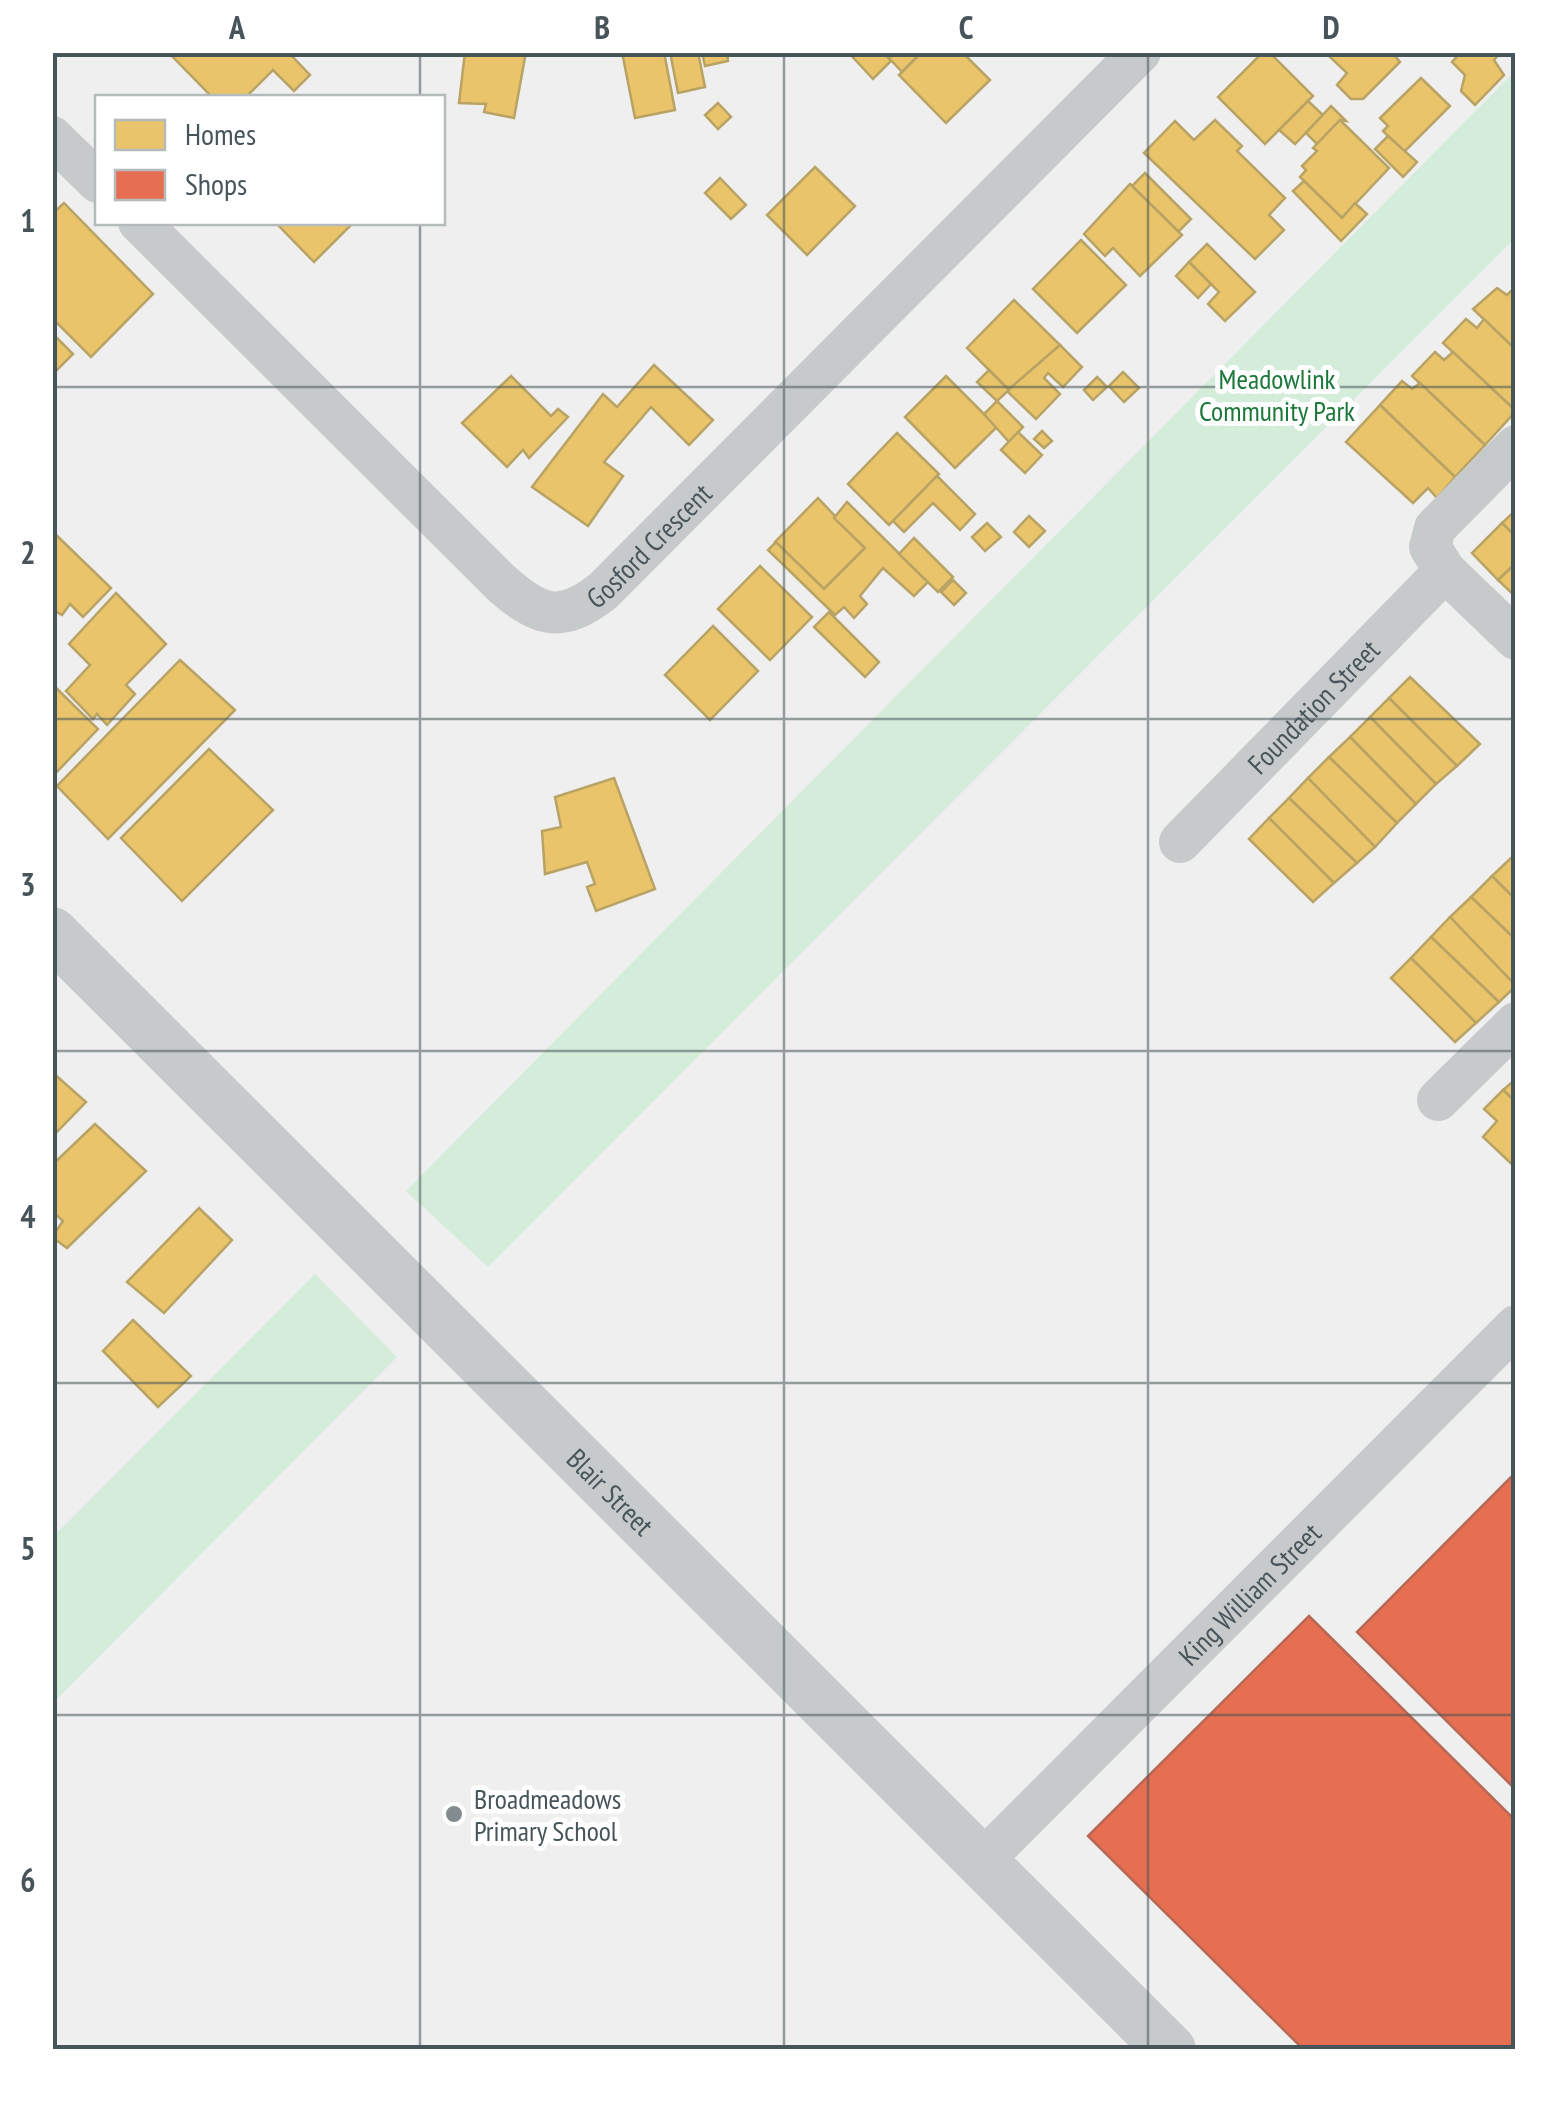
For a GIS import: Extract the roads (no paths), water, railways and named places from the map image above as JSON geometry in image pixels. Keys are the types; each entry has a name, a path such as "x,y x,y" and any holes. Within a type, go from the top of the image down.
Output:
{"street":[{"name":"Gosford Crescent","path":"141,225 500,582 533,608 562,613 584,606 603,591 1140,52"},
{"path":"52,137 95,179"},
{"path":"1516,446 1435,528 1430,547 1446,572 1516,639"},
{"name":"Foundation Street","path":"1180,842 1446,572"},
{"name":"Blair Street","path":"52,933 1170,2050"},
{"path":"1438,1100 1516,1023"},
{"name":"King William Street","path":"982,1862 1516,1326"}],"place":[{"name":"Broadmeadows Primary School","path":"454,1814"}],"park label":[{"name":"Meadowlink Community Park","path":"1277,394"}]}
